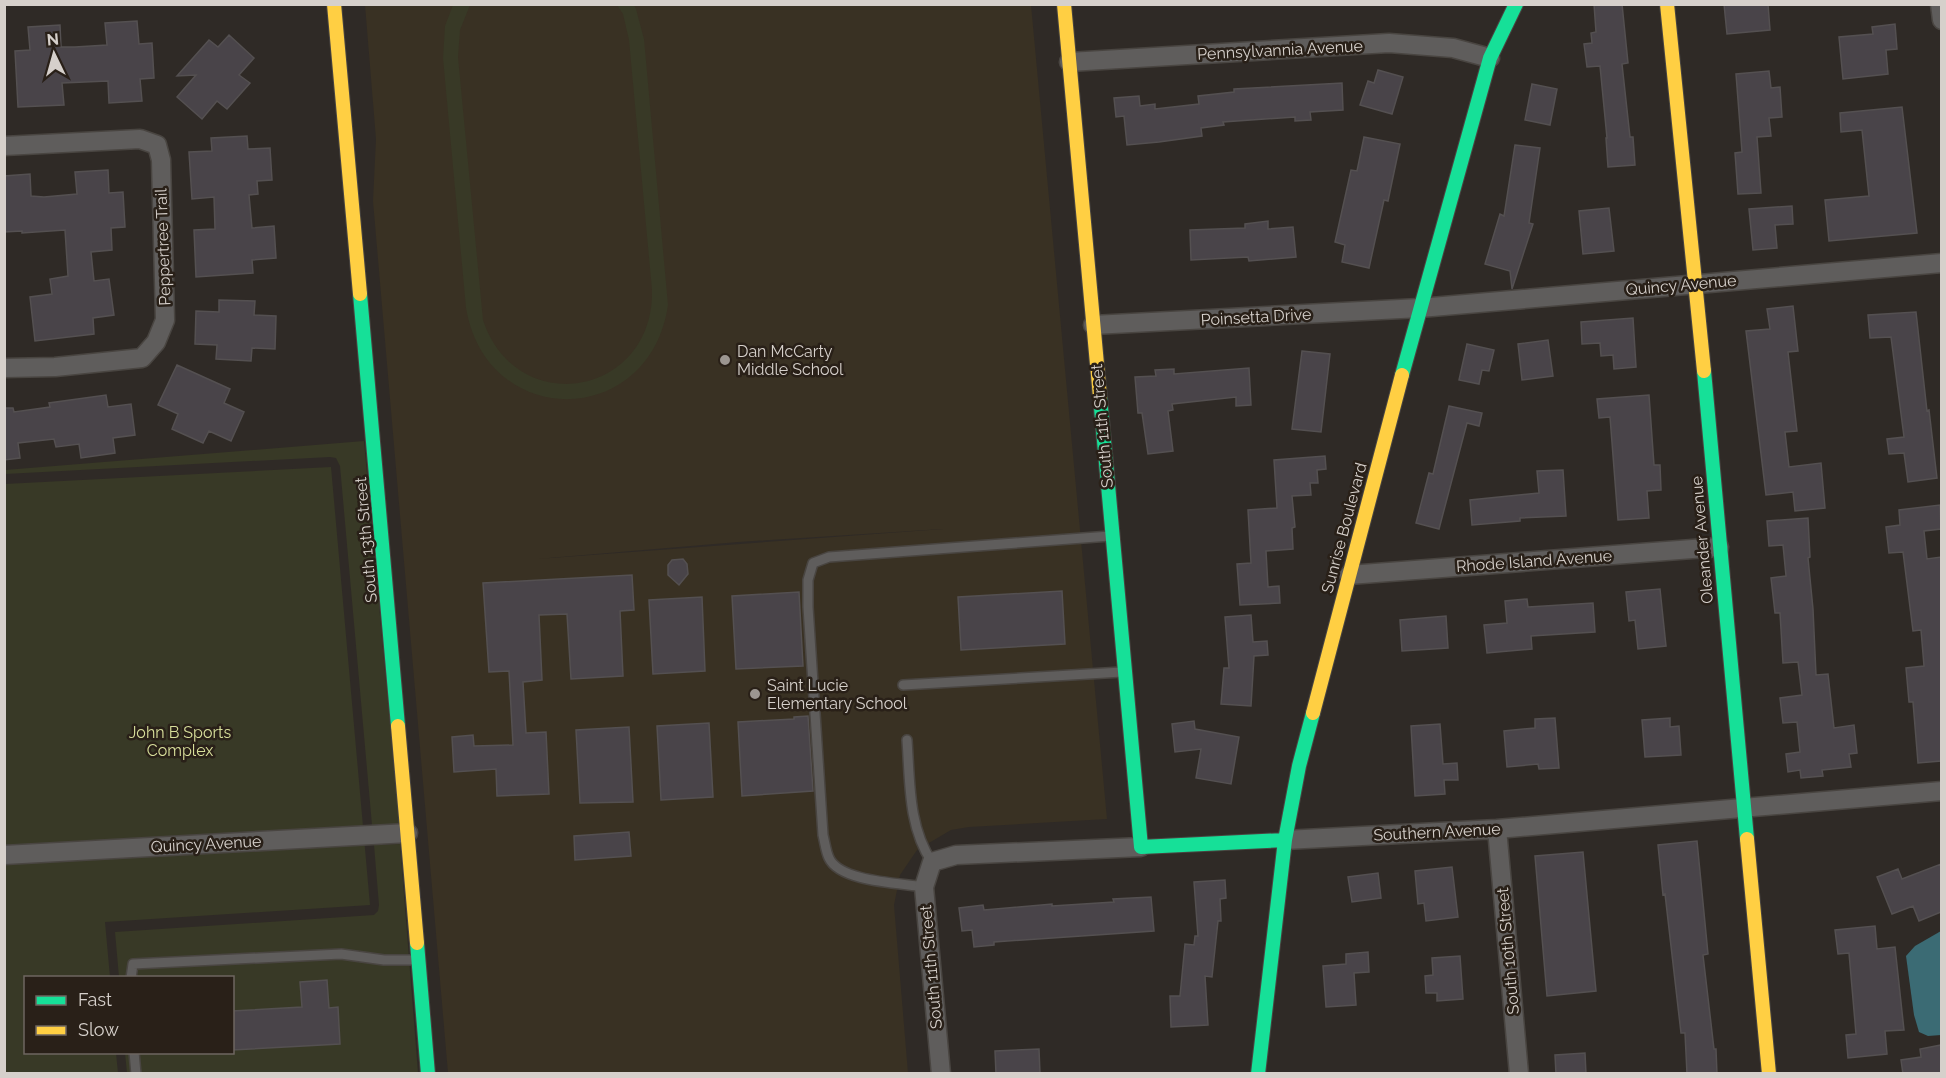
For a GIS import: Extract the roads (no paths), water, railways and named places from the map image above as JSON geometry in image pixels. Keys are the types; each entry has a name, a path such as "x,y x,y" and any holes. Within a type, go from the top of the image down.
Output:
{"street":[{"name":"South 13th Street","path":"334,4 428,1074"},
{"name":"South 11th Street","path":"1064,4 1140,847"},
{"name":"Sunrise Boulevard","path":"1258,1074 1285,840 1299,766 1420,308 1490,58 1516,4"},
{"name":"Oleander Avenue","path":"1667,4 1696,284 1769,1074"},
{"path":"1940,4 1941,20"},
{"name":"Pennsylvannia Avenue","path":"1069,62 1389,43 1453,48 1490,58"},
{"name":"Peppertree Trail","path":"4,146 140,139 158,145 161,160 165,320 156,342 142,358 55,367 4,368"},
{"name":"Quincy Avenue","path":"1420,308 1941,263"},
{"name":"Poinsetta Drive","path":"1093,325 1420,308"},
{"name":"Rhode Island Avenue","path":"1348,575 1719,547"},
{"name":"Southern Avenue","path":"932,862 957,855 1497,829 1941,791"},
{"name":"South 10th Street","path":"1497,829 1519,1074"},
{"name":"Quincy Avenue","path":"4,855 408,833"},
{"name":"South 11th Street","path":"932,862 924,887 941,1074"}],"lane":[{"path":"924,887 843,873 829,860 823,835 808,607 808,580 813,563 830,557 1112,536"},
{"path":"903,685 1125,672"},
{"path":"907,740 916,829 932,862"},
{"path":"131,976 133,964 341,954 384,960 418,960"},
{"path":"134,1054 136,1074"}],"water":[{"path":"1941,931 1941,1035 1928,1036 1919,1032 1914,1015 1906,956 1915,946"}],"place":[{"name":"Dan McCarty Middle School","path":"725,360"},
{"name":"Saint Lucie Elementary School","path":"755,694"}],"park label":[{"name":"John B Sports Complex","path":"180,741"}]}
